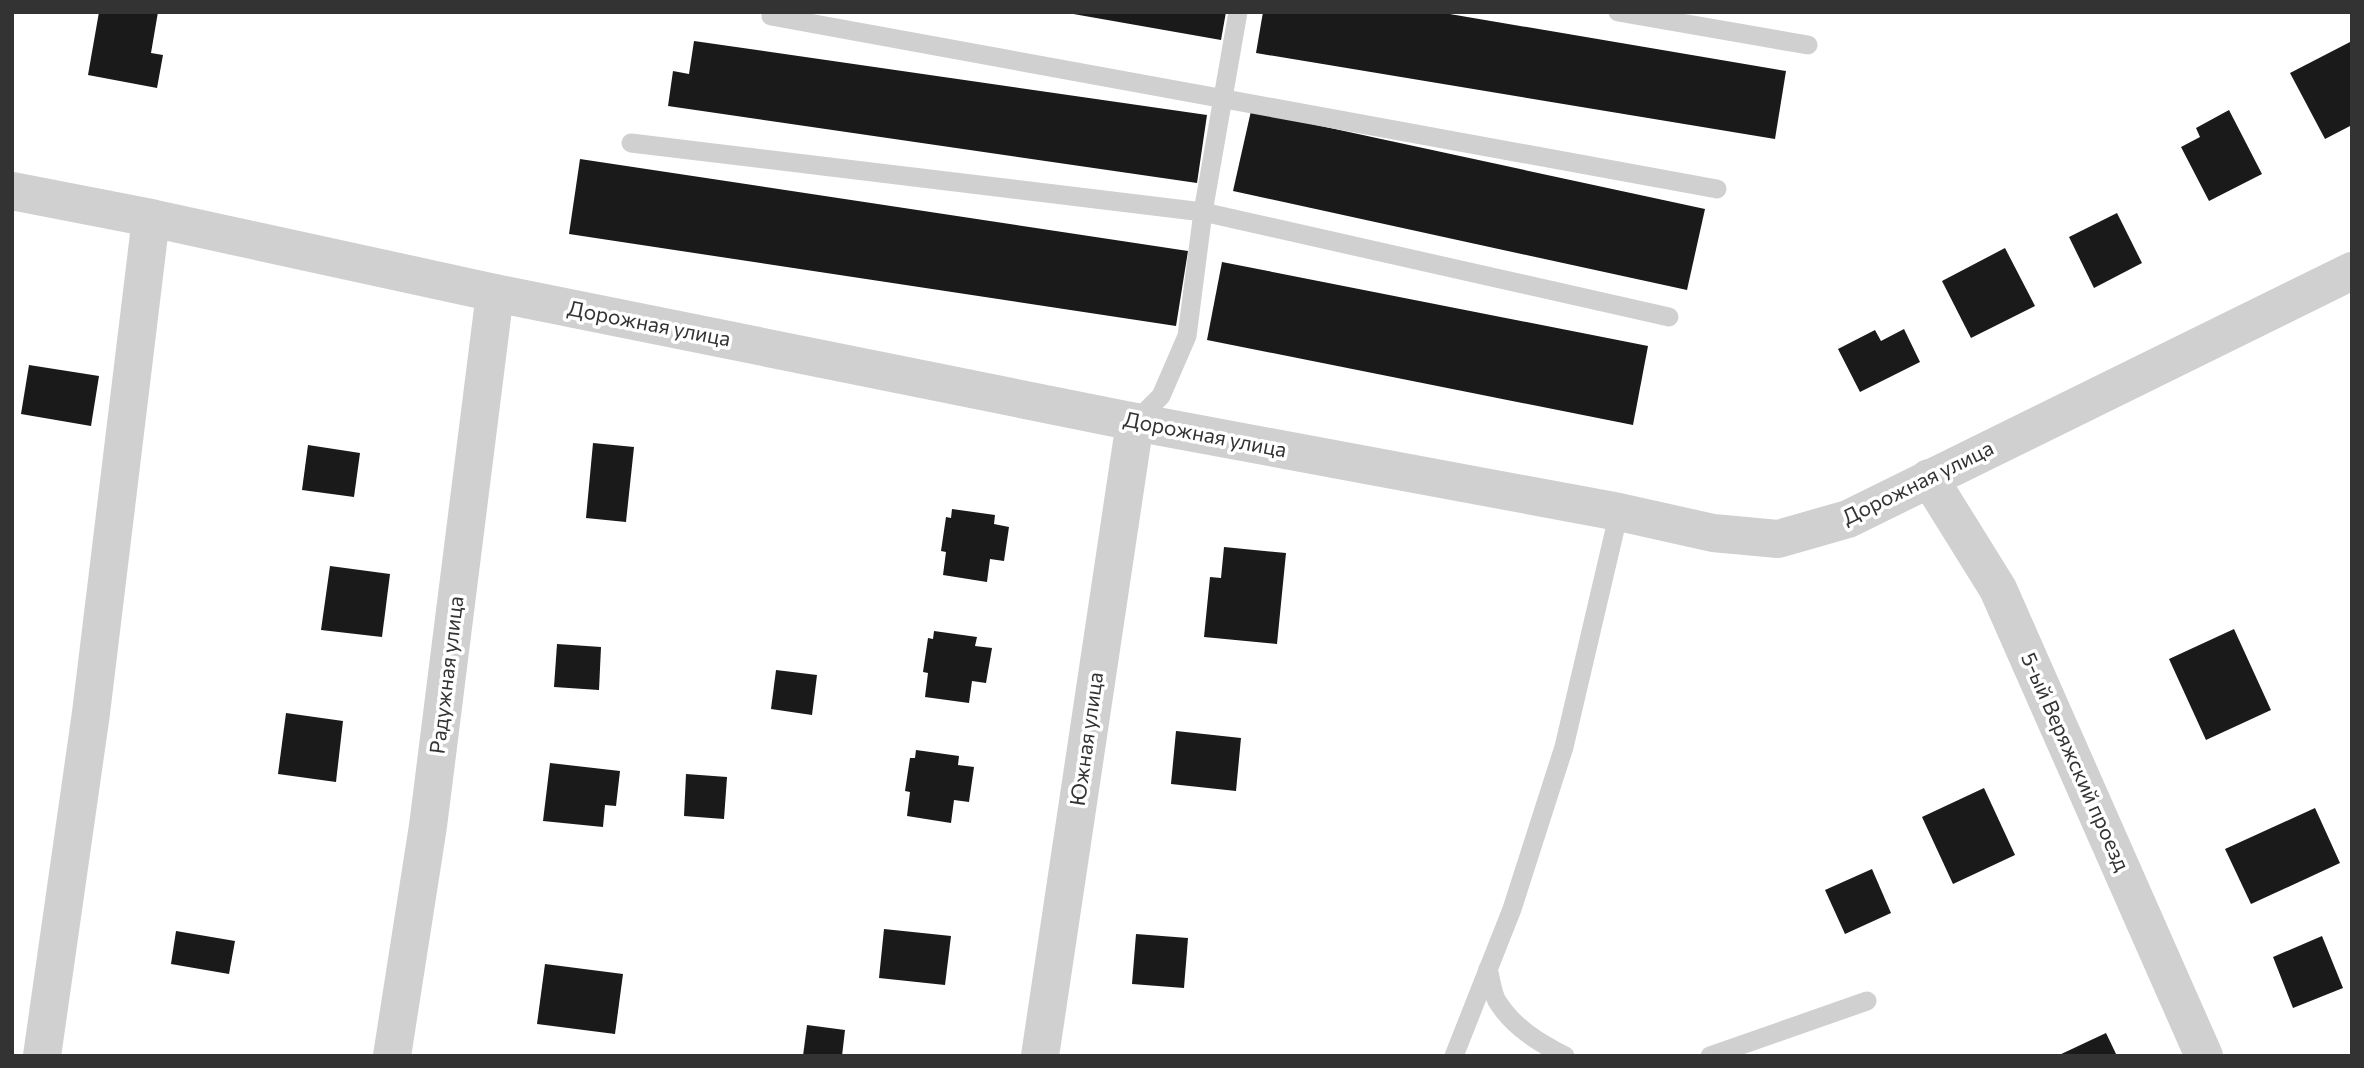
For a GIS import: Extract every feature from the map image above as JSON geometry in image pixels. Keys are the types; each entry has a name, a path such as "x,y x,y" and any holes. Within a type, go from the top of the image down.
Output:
{"street":[{"name":"Дорожная улица","path":"12,191 151,218 495,293 1135,422 1619,512 1713,534 1779,539 1848,519 2352,271"},
{"path":"42,1056 90,713 151,218"},
{"name":"Радужная улица","path":"392,1056 428,826 495,293"},
{"name":"Южная улица","path":"1040,1056 1135,422"},
{"name":"5-ый Веряжский проезд","path":"1929,478 1998,589 2204,1056"}],"lane":[{"path":"1135,422 1161,396 1187,336 1203,212 1238,12"},
{"path":"1618,12 1808,45"},
{"path":"771,16 1717,189"},
{"path":"631,142 1203,212 1669,317"},
{"path":"1454,1056 1512,909 1564,747 1619,512"},
{"path":"1488,969 1496,999 1518,1027 1565,1056"},
{"path":"1710,1056 1867,1001"}],"building":[{"path":"99,12 158,12 151,53 163,55 157,88 88,75"},
{"path":"1062,12 1226,12 1221,40"},
{"path":"1263,12 1438,12 1786,71 1775,139 1256,53"},
{"path":"694,41 1207,115 1197,183 668,106 673,71 689,74"},
{"path":"2352,41 2352,125 2325,139 2290,73"},
{"path":"2229,110 2262,174 2209,201 2181,147 2200,137 2196,128"},
{"path":"1251,111 1705,209 1687,290 1233,191"},
{"path":"580,159 1188,251 1176,326 569,234"},
{"path":"2117,213 2142,263 2094,288 2069,237"},
{"path":"2005,248 2035,306 1971,338 1942,281"},
{"path":"1222,262 1648,346 1633,425 1207,340"},
{"path":"1904,329 1920,362 1860,392 1838,349 1875,330 1881,341"},
{"path":"29,365 99,376 91,426 21,414"},
{"path":"593,443 634,447 626,522 586,518"},
{"path":"308,445 360,453 354,497 302,490"},
{"path":"952,509 995,515 994,524 1009,527 1004,561 990,559 987,582 943,575 946,552 941,551 946,517 951,518"},
{"path":"1224,547 1286,553 1277,644 1204,637 1210,577 1221,578"},
{"path":"330,566 390,574 382,637 321,630"},
{"path":"2234,629 2271,710 2206,740 2169,659"},
{"path":"934,631 977,637 975,646 992,648 986,683 972,681 969,703 925,697 928,673 923,672 928,638 933,639"},
{"path":"557,644 601,647 599,690 554,687"},
{"path":"776,670 817,675 812,715 771,709"},
{"path":"286,713 343,721 336,782 278,774"},
{"path":"1176,731 1241,738 1236,791 1171,784"},
{"path":"916,750 959,756 958,765 974,767 969,802 954,800 951,823 907,816 910,792 905,791 910,758 915,758"},
{"path":"550,763 620,771 616,806 605,805 603,827 543,821"},
{"path":"686,774 727,777 724,819 684,816"},
{"path":"1984,788 2015,855 1953,884 1922,817"},
{"path":"2315,808 2340,863 2251,904 2225,849"},
{"path":"1872,869 1891,913 1845,934 1825,890"},
{"path":"884,929 951,936 945,985 879,978"},
{"path":"176,931 235,941 229,974 171,964"},
{"path":"1136,934 1188,938 1184,988 1132,984"},
{"path":"2322,936 2343,988 2293,1008 2273,957"},
{"path":"545,964 623,974 615,1034 537,1024"},
{"path":"807,1025 845,1030 842,1056 803,1056"},
{"path":"2106,1033 2117,1056 2057,1056"}]}
